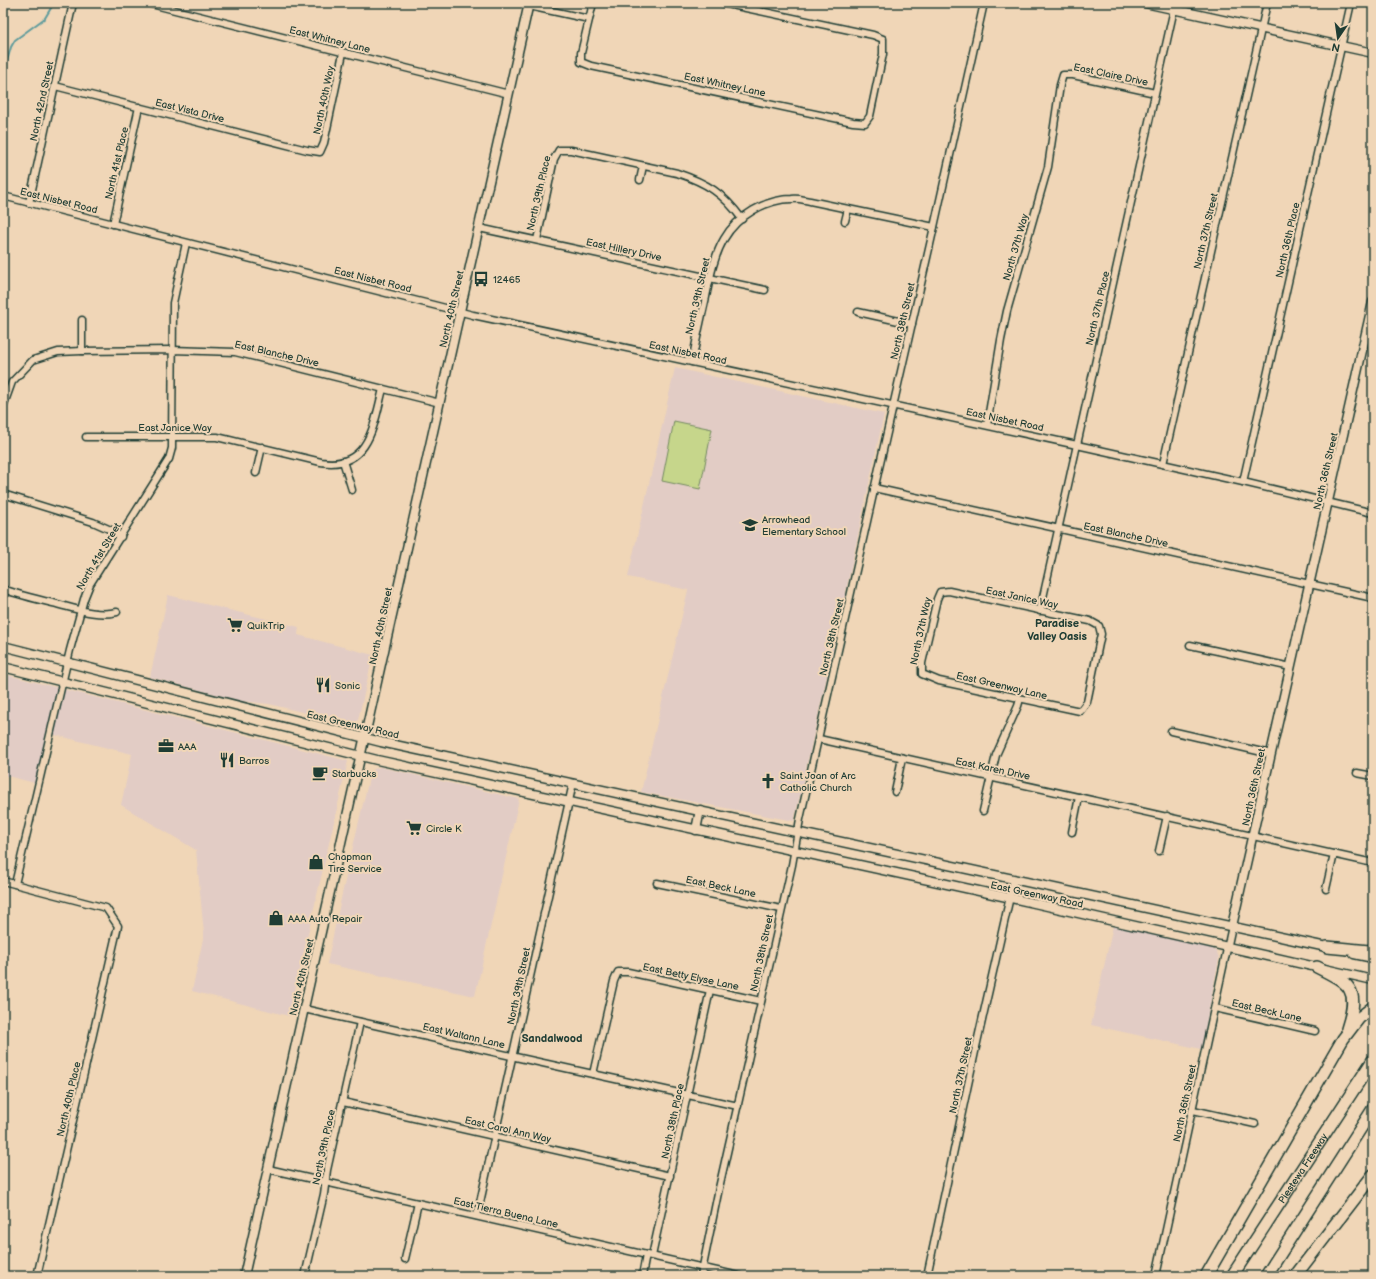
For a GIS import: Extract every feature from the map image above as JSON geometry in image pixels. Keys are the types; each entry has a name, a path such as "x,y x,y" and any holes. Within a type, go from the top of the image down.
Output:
{"highway":[{"path":"1327,947 1369,951 1373,949"},
{"path":"1317,967 1341,979 1348,986 1351,993 1353,1007 1343,1039"},
{"path":"1206,1276 1343,1039 1359,1018 1373,1007"},
{"name":"Piestewa Freeway","path":"1232,1276 1373,1060"},
{"path":"1266,1276 1373,1109"},
{"path":"1295,1276 1373,1175"}],"main road":[{"path":"1145,3 1373,53"},
{"name":"North 40th Street","path":"244,1276 529,5"},
{"name":"North 36th Street","path":"1232,926 1373,302"},
{"name":"East Greenway Road","path":"3,646 365,738 798,831 1373,958"},
{"name":"East Greenway Road","path":"3,667 361,756 1228,946 1373,980"},
{"path":"696,830 700,810"}],"street":[{"name":"North 42nd Street","path":"29,203 73,3"},
{"name":"East Whitney Lane","path":"147,3 509,94"},
{"path":"529,5 589,19 593,3"},
{"name":"East Whitney Lane","path":"589,19 581,53 581,62 591,66 822,116 865,123 870,116 872,108 883,54 883,39 873,35 722,3"},
{"name":"North 38th Street","path":"701,1276 719,1188 874,488 984,3"},
{"name":"North 37th Street","path":"1163,464 1267,3"},
{"name":"North 36th Place","path":"1243,482 1351,3"},
{"name":"North 37th Place","path":"1040,612 1174,9"},
{"name":"North 40th Way","path":"320,152 324,143 344,53"},
{"name":"East Claire Drive","path":"1063,75 1073,74 1155,93"},
{"name":"North 37th Way","path":"987,425 1000,340 1048,167 1060,85 1063,75"},
{"name":"East Vista Drive","path":"55,86 307,150 320,152"},
{"name":"North 41st Place","path":"113,224 139,107"},
{"name":"North 39th Place","path":"537,240 554,159 559,150 571,150 643,166"},
{"path":"640,180 643,166 677,173 704,184 716,191 734,208 742,219"},
{"name":"East Nisbet Road","path":"3,196 460,312 987,425 1243,482 1373,513"},
{"name":"North 39th Street","path":"692,362 710,278 718,249 734,225 753,210 779,200 793,198 810,200 934,227"},
{"path":"845,221 848,208"},
{"name":"East Hillery Drive","path":"479,228 765,290"},
{"name":"North 41st Street","path":"16,884 84,599 90,584 169,459 172,448 173,303 186,243"},
{"path":"858,312 912,324"},
{"path":"82,320 82,351"},
{"name":"East Blanche Drive","path":"3,407 12,382 33,360 58,352 172,350 236,352 440,403"},
{"path":"352,490 343,461 358,453 365,446 370,437 383,389"},
{"name":"East Janice Way","path":"86,437 217,437 330,464 343,461"},
{"path":"256,473 262,447"},
{"name":"East Blanche Drive","path":"874,488 1058,530 1373,598"},
{"path":"3,494 94,522 121,536"},
{"path":"3,589 16,594 81,610 107,614 117,612"},
{"name":"East Janice Way","path":"940,592 949,591 1040,612 1090,621 1099,626 1101,634 1086,702 1080,711"},
{"name":"North 37th Way","path":"922,674 922,663 936,598 940,592"},
{"path":"1190,645 1291,667"},
{"name":"East Greenway Lane","path":"922,674 939,681 1080,711"},
{"path":"983,811 996,755 1020,699"},
{"path":"1171,731 1271,754"},
{"name":"East Karen Drive","path":"819,739 1373,863"},
{"path":"895,792 902,758"},
{"path":"1357,773 1373,776"},
{"name":"North 39th Street","path":"477,1216 573,783"},
{"path":"1072,832 1079,797"},
{"path":"1159,851 1168,816"},
{"path":"1326,889 1334,854"},
{"name":"North 37th Street","path":"927,1276 1014,879"},
{"path":"3,881 16,884"},
{"name":"East Beck Lane","path":"657,882 781,909"},
{"name":"North 40th Place","path":"16,884 106,908 118,926 37,1276"},
{"name":"North 36th Street","path":"1156,1276 1232,926"},
{"name":"East Betty Elyse Lane","path":"593,1074 614,981 618,972 628,972 761,1001"},
{"name":"North 38th Place","path":"642,1276 670,1176 710,990"},
{"name":"East Beck Lane","path":"1215,1008 1315,1031"},
{"name":"East Waltann Lane","path":"304,1009 512,1057 738,1106"},
{"name":"North 39th Place","path":"305,1276 324,1194 327,1170 360,1022"},
{"name":"East Carol Ann Way","path":"342,1102 670,1176"},
{"path":"1193,1110 1255,1124"},
{"name":"East Tierra Buena Lane","path":"268,1169 739,1276"},
{"path":"405,1259 418,1203"}],"shaded area":[{"path":"675,368 884,414 794,821 641,792 688,590 628,577"},
{"path":"168,595 299,627 298,635 373,655 358,720 349,727 345,727 318,716 269,704 242,701 150,677"},
{"path":"3,674 348,761 289,1016 192,991 204,934 196,850 121,805 132,754 47,733 35,783 3,775"},
{"path":"380,767 519,799 475,996 327,964 370,774 374,769"},
{"path":"1113,926 1210,947 1217,952 1219,958 1201,1049 1091,1025"}],"green space":[{"path":"674,421 712,429 700,489 662,481"}],"waterway":[{"path":"3,75 11,47 15,40 45,18 54,3"}],"place":[{"name":"12465","path":"481,279"},
{"name":"Arrowhead Elementary School","path":"750,525"},
{"name":"QuikTrip","path":"235,625"},
{"name":"Sonic","path":"323,685"},
{"name":"AAA","path":"166,746"},
{"name":"Barros","path":"227,760"},
{"name":"Starbucks","path":"320,773"},
{"name":"Saint Joan of Arc Catholic Church","path":"768,781"},
{"name":"Circle K","path":"414,828"},
{"name":"Chapman Tire Service","path":"316,862"},
{"name":"AAA Auto Repair","path":"276,918"}],"district":[{"name":"Paradise Valley Oasis","path":"1057,629"},
{"name":"Sandalwood","path":"552,1038"}]}
